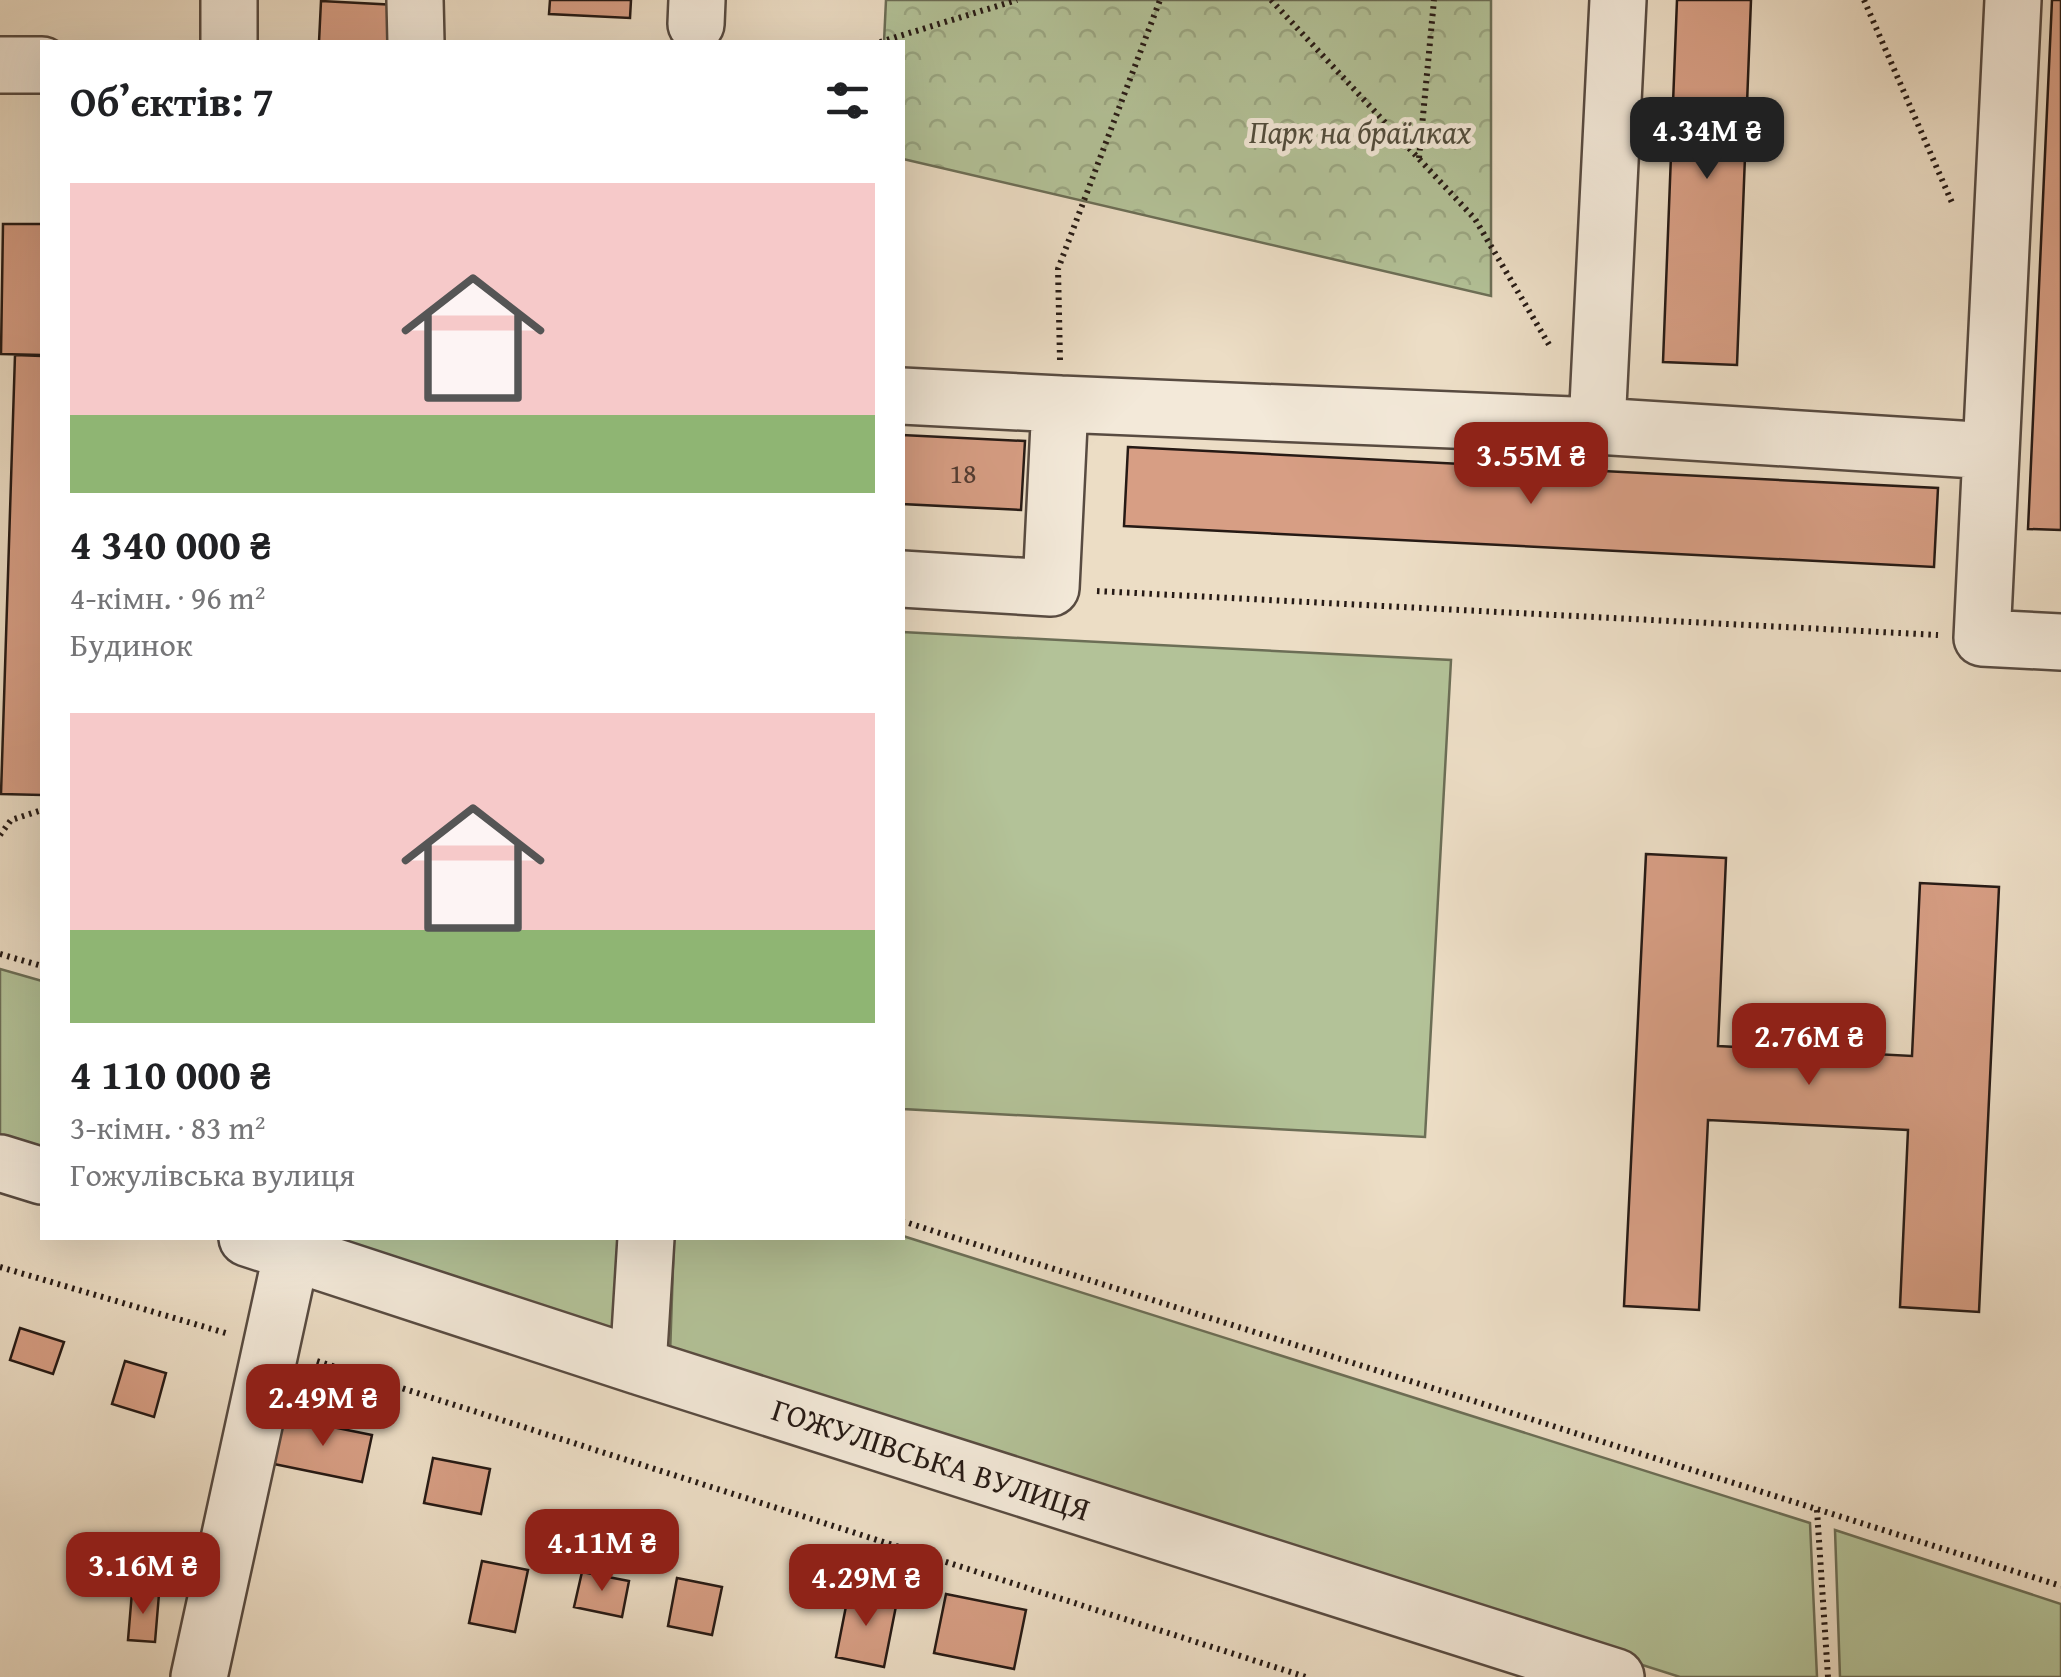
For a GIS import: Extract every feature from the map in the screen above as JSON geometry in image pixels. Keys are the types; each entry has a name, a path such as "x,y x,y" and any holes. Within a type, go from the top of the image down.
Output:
{"street":[{"path":"228,0 228,40"},
{"path":"416,0 416,40"},
{"path":"1597,426 1618,0"},
{"path":"2013,0 1982,638 2061,642"},
{"path":"0,65 40,65"},
{"path":"905,396 1597,426 1991,450"},
{"path":"905,580 1051,588 1060,404"},
{"path":"0,1163 40,1175"},
{"path":"638,1366 646,1240"},
{"path":"198,1677 272,1347 270,1244"},
{"name":"ГОЖУЛІВСЬКА ВУЛИЦЯ","path":"270,1244 638,1366 1616,1677"}],"path":[{"path":"887,40 1017,0"},
{"path":"1060,404 1058,269 1160,0"},
{"path":"1272,0 1475,219 1560,362"},
{"path":"1419,159 1434,0"},
{"path":"1864,0 1959,218"},
{"path":"1051,588 1982,638"},
{"path":"0,835 11,820 40,811"},
{"path":"0,954 40,965"},
{"path":"905,1222 2061,1586"},
{"path":"0,1267 272,1347 1306,1677"},
{"path":"1817,1510 1828,1677"}],"green space":[{"name":"Парк на браїлках","path":"886,0 1491,0 1491,296 905,159 905,40 884,40"},
{"path":"905,632 1451,660 1425,1137 905,1109"},
{"path":"0,969 40,980 40,1156 0,1143"},
{"path":"905,1237 1810,1523 1817,1677 1680,1677 670,1355 674,1240 905,1240"},
{"path":"298,1240 630,1240 621,1344"},
{"path":"1835,1530 2061,1604 2061,1677 1840,1677"}],"building":[{"path":"550,0 631,0 630,18 549,14"},
{"path":"1677,0 1751,0 1737,365 1663,362"},
{"path":"2052,0 2061,0 2061,530 2028,529"},
{"path":"321,1 397,5 395,40 319,40"},
{"path":"3,224 40,224 40,355 1,354"},
{"path":"15,355 40,356 40,795 1,794"},
{"path":"905,435 1025,441 1021,510 905,504"},
{"path":"1128,447 1938,488 1934,567 1124,526"},
{"path":"1646,854 1726,858 1718,1046 1912,1056 1920,883 1999,887 1979,1312 1900,1307 1908,1130 1708,1120 1699,1310 1624,1306"},
{"path":"20,1328 64,1342 53,1374 10,1360"},
{"path":"125,1361 166,1373 154,1417 112,1404"},
{"path":"283,1417 372,1435 362,1482 274,1464"},
{"path":"433,1458 490,1469 481,1514 424,1503"},
{"path":"482,1561 528,1570 515,1632 469,1623"},
{"path":"582,1572 629,1581 622,1617 574,1607"},
{"path":"677,1578 722,1587 712,1635 668,1626"},
{"path":"849,1591 897,1601 884,1667 836,1657"},
{"path":"132,1592 159,1594 155,1642 128,1640"},
{"path":"946,1594 1026,1610 1014,1669 934,1653"}]}
